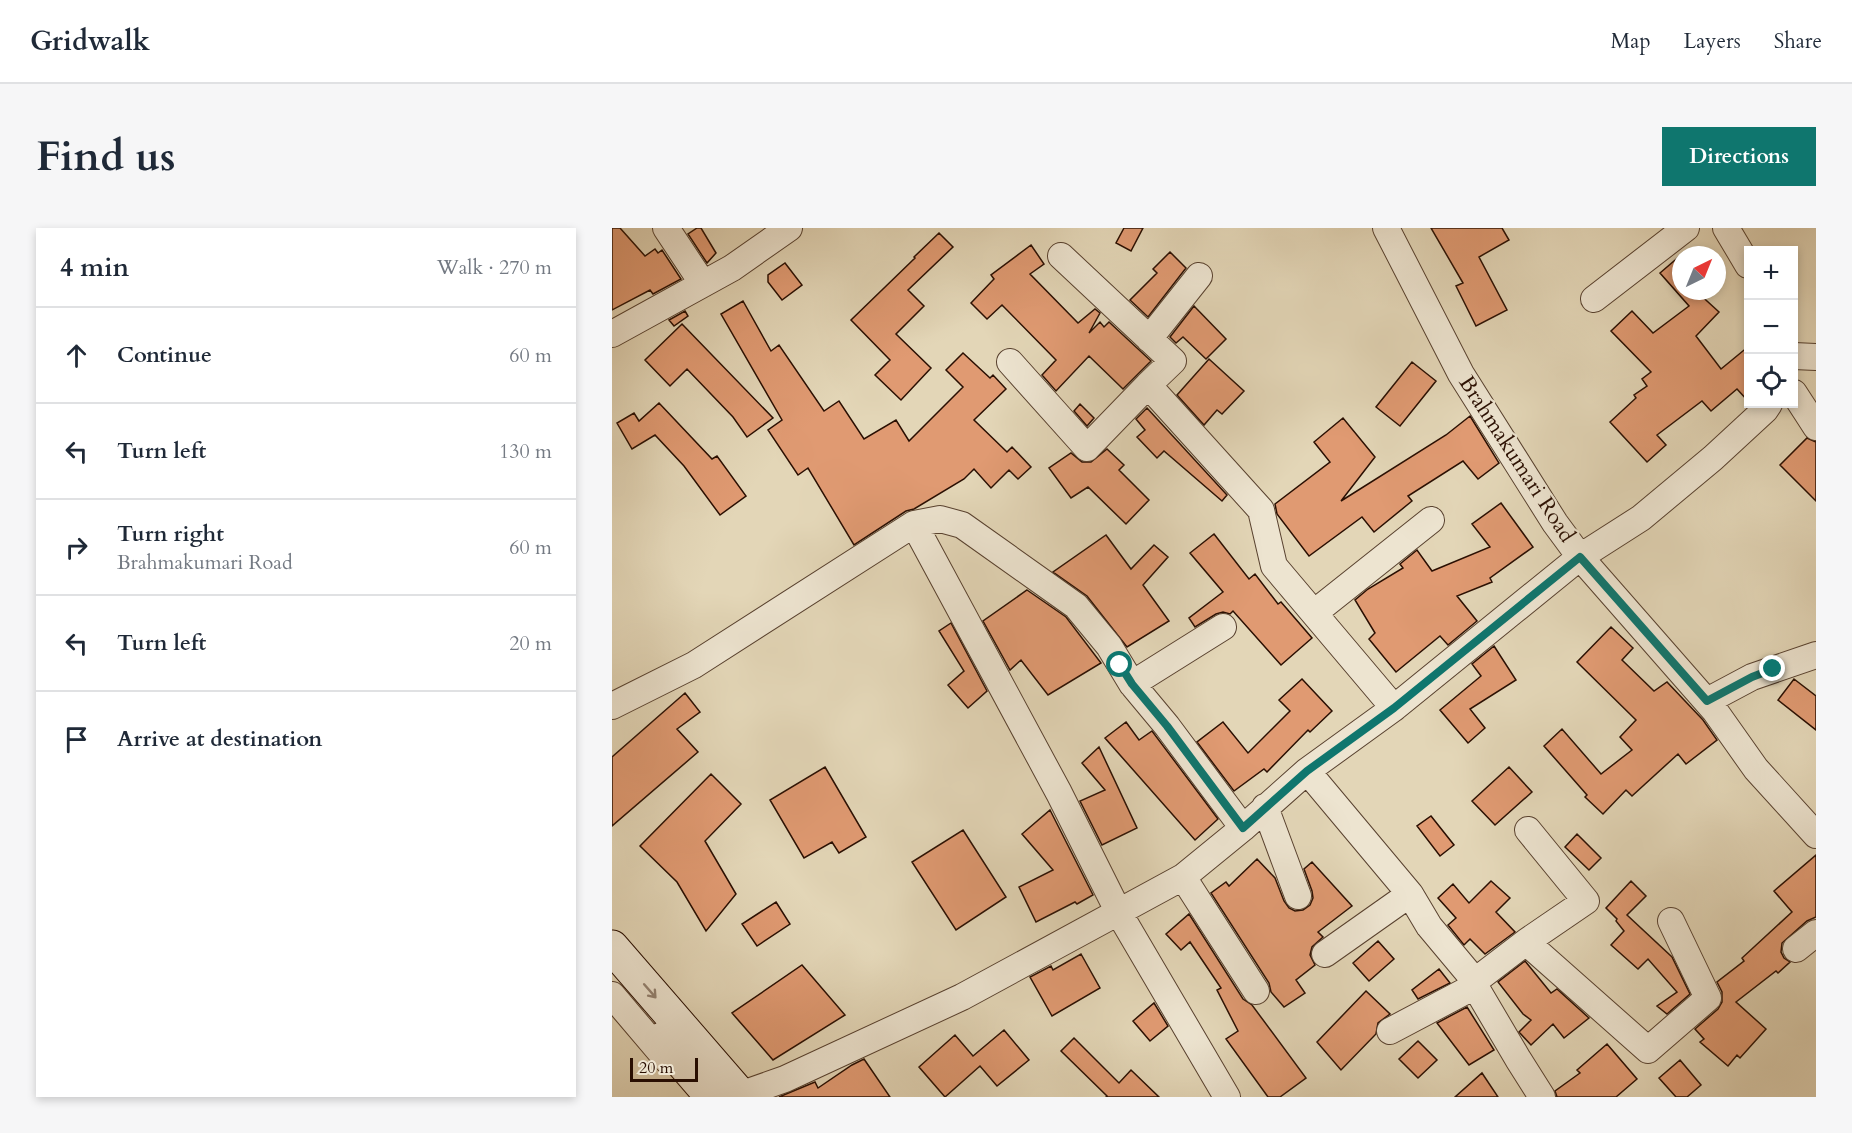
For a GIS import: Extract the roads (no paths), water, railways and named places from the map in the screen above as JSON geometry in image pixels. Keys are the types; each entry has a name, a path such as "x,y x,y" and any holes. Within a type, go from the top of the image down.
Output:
{"main road":[{"path":"612,947 732,1096"},
{"path":"612,982 732,1096"}],"street":[{"path":"666,228 704,284"},
{"path":"612,334 732,268 789,228"},
{"name":"Brahmakumari Road","path":"1386,228 1461,374 1520,469 1580,557 1707,701 1756,769 1812,824"},
{"path":"1594,299 1686,228"},
{"path":"1726,228 1744,257"},
{"path":"1010,362 1087,448 1173,362 1060,256"},
{"path":"1149,339 1199,276"},
{"path":"1798,356 1816,357"},
{"path":"1149,385 1261,510 1274,566 1394,708"},
{"path":"1798,399 1816,427"},
{"path":"732,1096 785,1079 962,997 1183,877 1307,771 1394,708 1580,557 1641,518 1713,458 1766,408"},
{"path":"612,706 694,665 914,524 940,519 962,525 1076,606 1109,646 1132,684 1167,726 1243,828"},
{"path":"1314,613 1431,520"},
{"path":"914,524 1059,793 1119,913 1227,1097"},
{"path":"1132,684 1223,627"},
{"path":"1707,701 1752,677 1816,655"},
{"path":"1307,771 1410,894 1429,926 1475,983 1542,1097"},
{"path":"1265,807 1298,896"},
{"path":"1390,1031 1475,983 1526,942 1586,901 1528,830"},
{"path":"1183,877 1256,991"},
{"path":"1325,954 1410,894"},
{"path":"1526,942 1648,1050 1708,998 1671,921"},
{"path":"1796,950 1816,933"},
{"path":"612,995 698,1097"}]}
